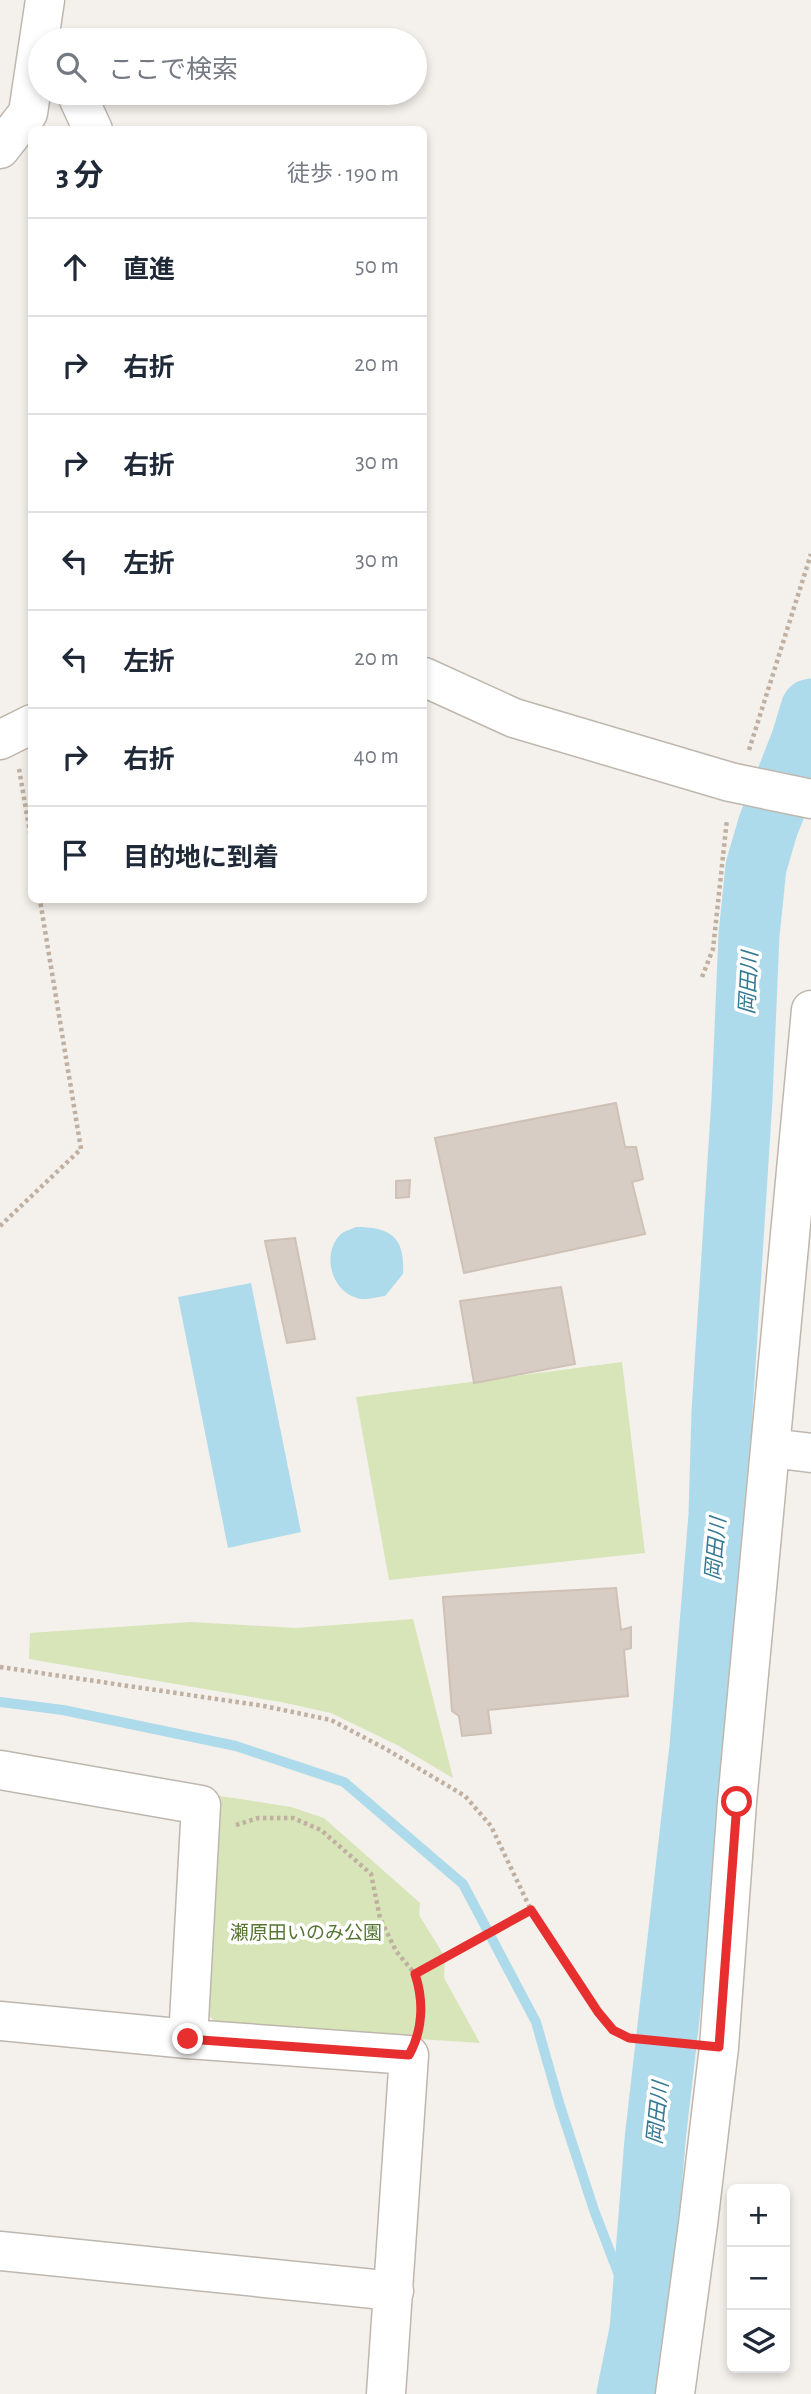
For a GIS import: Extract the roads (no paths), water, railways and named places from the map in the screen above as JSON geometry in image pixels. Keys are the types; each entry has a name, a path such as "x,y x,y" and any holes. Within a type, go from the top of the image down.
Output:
{"street":[{"path":"0,149 28,113 30,105"},
{"path":"82,105 91,126"},
{"path":"427,678 514,718 738,783 811,799"},
{"path":"675,2394 719,2047 737,1802 811,1010"},
{"path":"771,1448 811,1453"},
{"path":"0,1770 201,1805 188,2039"},
{"path":"0,2021 188,2039 409,2055 386,2394"},
{"path":"0,2251 394,2291"}],"water":[{"path":"356,1227 387,1232 394,1237 402,1251 403,1274 385,1296 360,1299 348,1294 335,1280 330,1261 331,1251 342,1233"},
{"path":"251,1283 301,1532 228,1548 178,1297"}],"waterway":[{"name":"岡田川","path":"627,2394 640,2330 655,2140 700,1747 719,1515 722,1412 742,1099 749,935 756,867 768,826 811,709"},
{"path":"0,1702 63,1710 236,1746 344,1782 463,1884 536,2022 594,2210 640,2330"}],"park label":[{"name":"瀬原田いのみ公園","path":"306,1933"}]}
